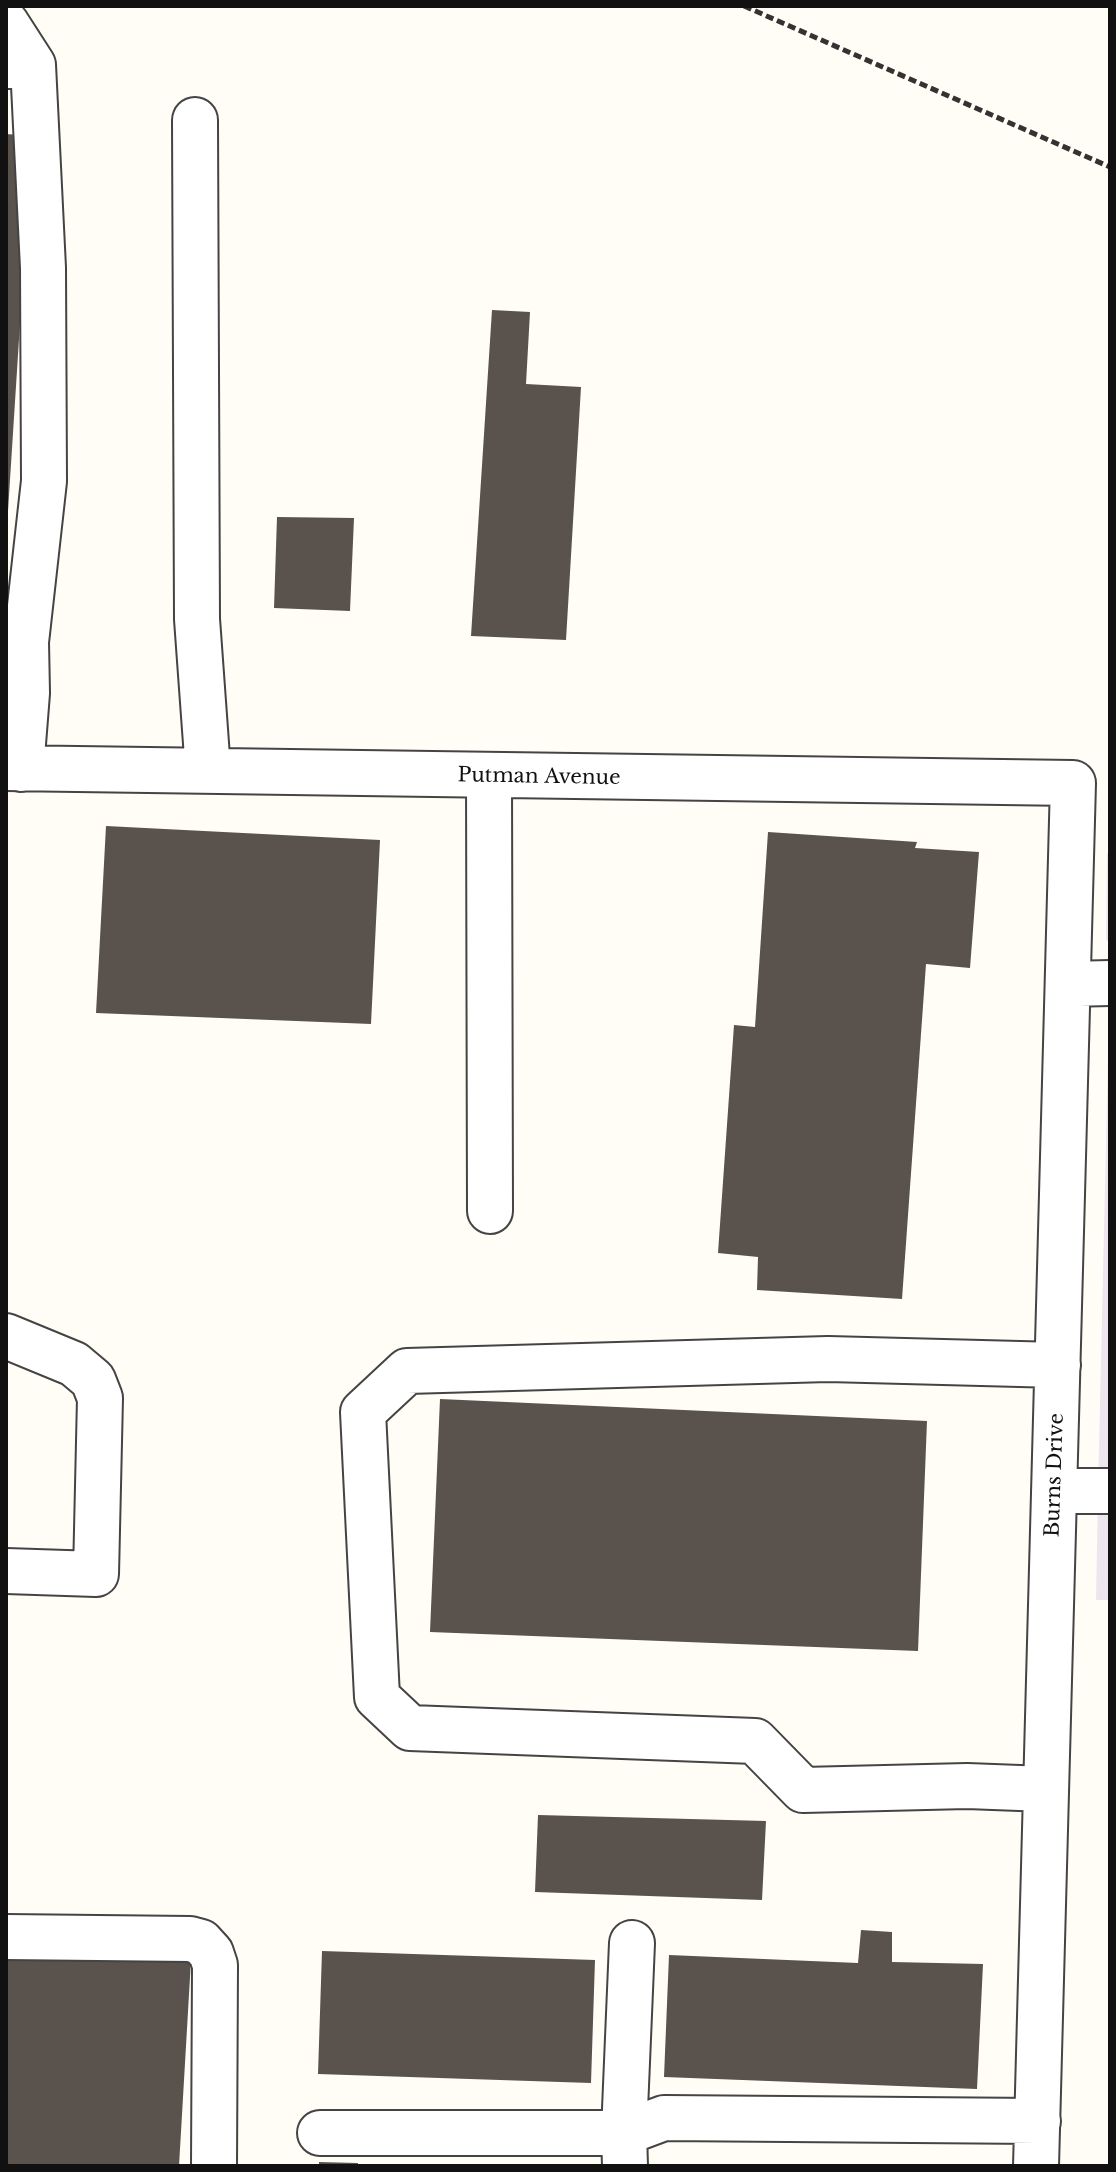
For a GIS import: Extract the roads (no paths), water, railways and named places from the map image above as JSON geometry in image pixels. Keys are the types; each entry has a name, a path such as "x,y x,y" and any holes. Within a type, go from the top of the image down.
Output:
{"street":[{"path":"6,23 19,65 43,268 44,481 16,642 27,693 14,768"},
{"path":"195,120 197,619 208,771"},
{"name":"Putman Avenue","path":"14,768 1073,783"},
{"path":"489,776 490,1211"},
{"name":"Burns Drive","path":"1036,2166 1058,1365 1089,984 1073,783"},
{"path":"6,1336 74,1364 93,1380 100,1398 96,1574 6,1571"},
{"path":"1046,1789 967,1786 803,1790 755,1741 410,1728 377,1697 363,1412 407,1371 828,1359 1058,1365"},
{"path":"1054,1491 1110,1491"},
{"path":"6,1937 190,1939 201,1942 211,1953 215,1965 214,2166"},
{"path":"625,2149 632,1943"},
{"path":"320,2133 625,2149 664,2118 1038,2121"}]}
